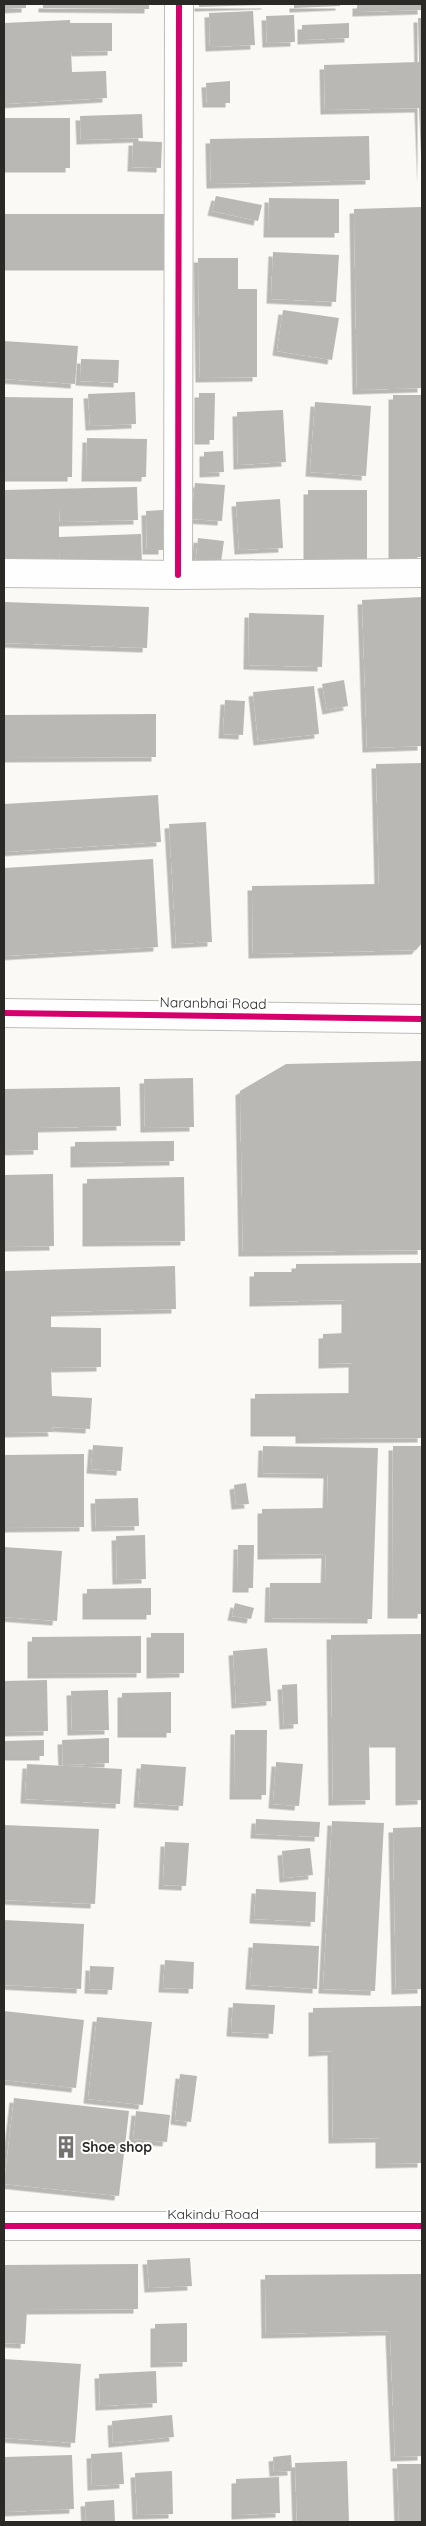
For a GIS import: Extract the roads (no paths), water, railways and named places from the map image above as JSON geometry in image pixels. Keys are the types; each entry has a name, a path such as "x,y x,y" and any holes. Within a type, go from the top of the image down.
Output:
{"street":[{"path":"178,575 179,4"},
{"path":"4,573 178,575 422,573"},
{"name":"Naranbhai Road","path":"4,1013 422,1019"},
{"name":"Kakindu Road","path":"4,2226 422,2226"}],"place":[{"name":"Shoe shop","path":"66,2147"}]}
